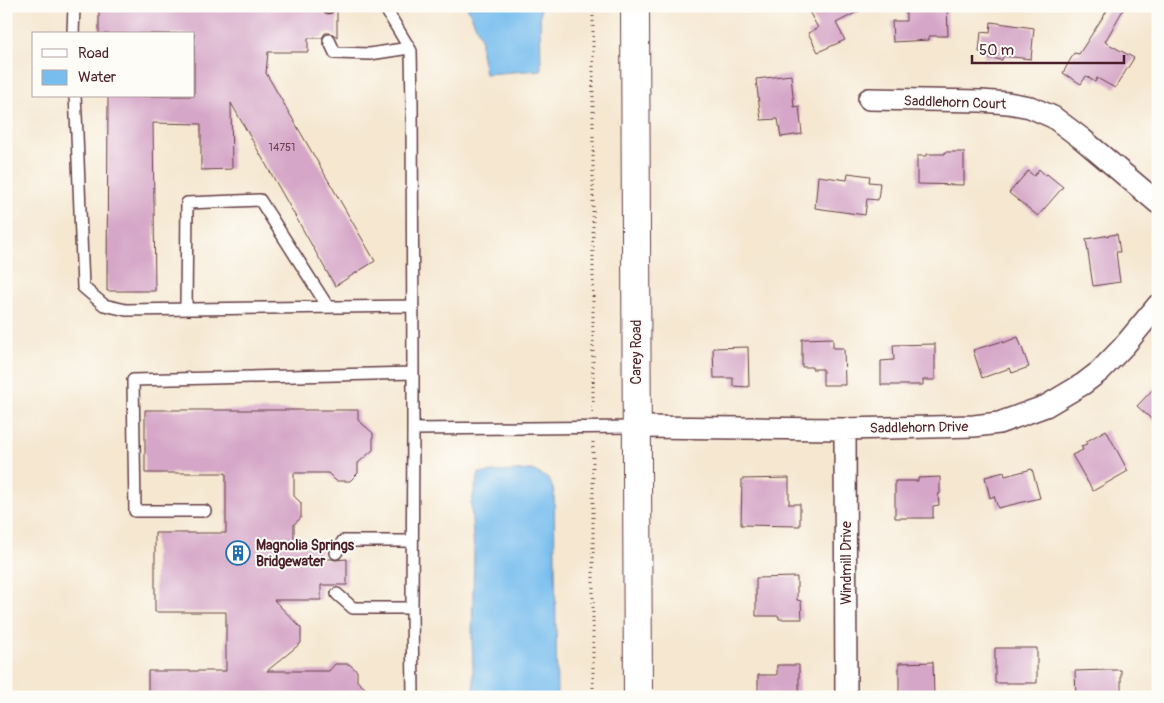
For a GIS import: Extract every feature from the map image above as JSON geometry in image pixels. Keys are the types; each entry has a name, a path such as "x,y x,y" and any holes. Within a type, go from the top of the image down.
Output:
{"street":[{"name":"Carey Road","path":"635,6 638,697"},
{"name":"Saddlehorn Court","path":"869,99 981,101 1008,103 1030,108 1053,117 1158,202"},
{"name":"Saddlehorn Drive","path":"636,427 845,429 974,426 999,423 1046,406 1083,384 1100,371 1124,346 1158,305"},
{"name":"Windmill Drive","path":"845,429 846,697"}],"lane":[{"path":"74,6 74,32"},
{"path":"384,6 411,51 413,697"},
{"path":"329,40 334,53 370,54 409,48"},
{"path":"74,98 83,287 104,305 126,310 412,306"},
{"path":"186,309 187,203 260,200 328,307"},
{"path":"205,511 135,511 133,380 413,373"},
{"path":"413,429 636,427"},
{"path":"336,553 343,540 412,541"},
{"path":"337,594 353,608 412,608"}],"path":[{"path":"592,6 593,697"}],"water":[{"path":"467,6 540,6 541,70 485,74 481,53 481,38"},
{"path":"532,470 549,479 554,491 557,697 474,697 472,639 474,552 471,504 479,473"}],"building":[{"path":"99,6 307,6 307,10 321,10 328,14 337,10 337,37 333,34 325,33 322,38 308,38 308,52 268,52 266,73 375,261 335,286 231,103 232,169 201,170 201,124 153,123 155,291 107,291 108,98 195,98 195,32 99,32"},
{"path":"806,6 869,6 836,23 845,40 818,52 808,33 818,28"},
{"path":"906,6 947,6 948,36 929,36 929,40 893,42 892,21 906,21"},
{"path":"1110,6 1125,6 1105,42 1134,58 1115,88 1097,78 1095,82 1086,76 1081,84 1063,73 1074,53 1079,54"},
{"path":"991,22 1034,28 1031,59 1003,56 1002,60 984,57 984,53 979,52 981,32 990,33"},
{"path":"791,75 794,107 799,106 802,134 781,137 778,119 761,120 756,79"},
{"path":"945,152 964,152 964,185 917,184 917,156 945,154"},
{"path":"1039,169 1063,187 1038,216 1009,193 1028,171 1034,176"},
{"path":"848,173 870,176 869,182 880,183 878,200 867,199 865,215 815,208 818,176 847,180"},
{"path":"1117,234 1120,252 1116,252 1120,282 1093,286 1086,239"},
{"path":"1018,337 1029,367 1012,373 1010,368 982,378 973,350 1003,341 1003,343"},
{"path":"833,338 833,348 844,348 845,385 823,385 823,369 802,367 802,339"},
{"path":"935,344 935,380 923,380 923,385 881,385 881,361 894,360 893,345"},
{"path":"748,347 749,387 733,386 733,378 714,378 713,348"},
{"path":"1158,384 1158,425 1137,406"},
{"name":"Magnolia Springs Bridgewater","path":"145,410 358,410 358,420 373,433 373,450 358,463 358,473 350,481 336,481 328,473 294,473 294,496 301,503 301,518 294,524 294,546 321,546 321,559 347,559 347,585 321,585 321,600 274,600 301,628 301,643 267,671 329,671 335,664 349,664 357,671 357,681 375,697 148,697 148,671 226,671 226,612 155,612 155,533 226,533 226,473 145,473"},
{"path":"1106,430 1128,471 1093,491 1072,455 1083,450 1081,446 1087,444 1087,441"},
{"path":"1032,469 1040,498 998,508 994,496 990,498 985,477 1004,472 1005,476"},
{"path":"940,477 939,505 933,506 933,518 895,518 895,481 918,481 918,478"},
{"path":"789,478 789,504 800,504 800,526 741,525 742,479"},
{"path":"797,577 797,600 801,601 802,619 756,616 756,578"},
{"path":"995,648 1037,648 1037,683 995,683"},
{"path":"933,662 934,697 899,697 899,663"},
{"path":"777,665 799,665 799,697 758,697 758,675 777,675"},
{"path":"1121,670 1121,697 1076,697 1075,671"}],"place":[{"name":"Magnolia Springs Bridgewater","path":"238,553"}]}
